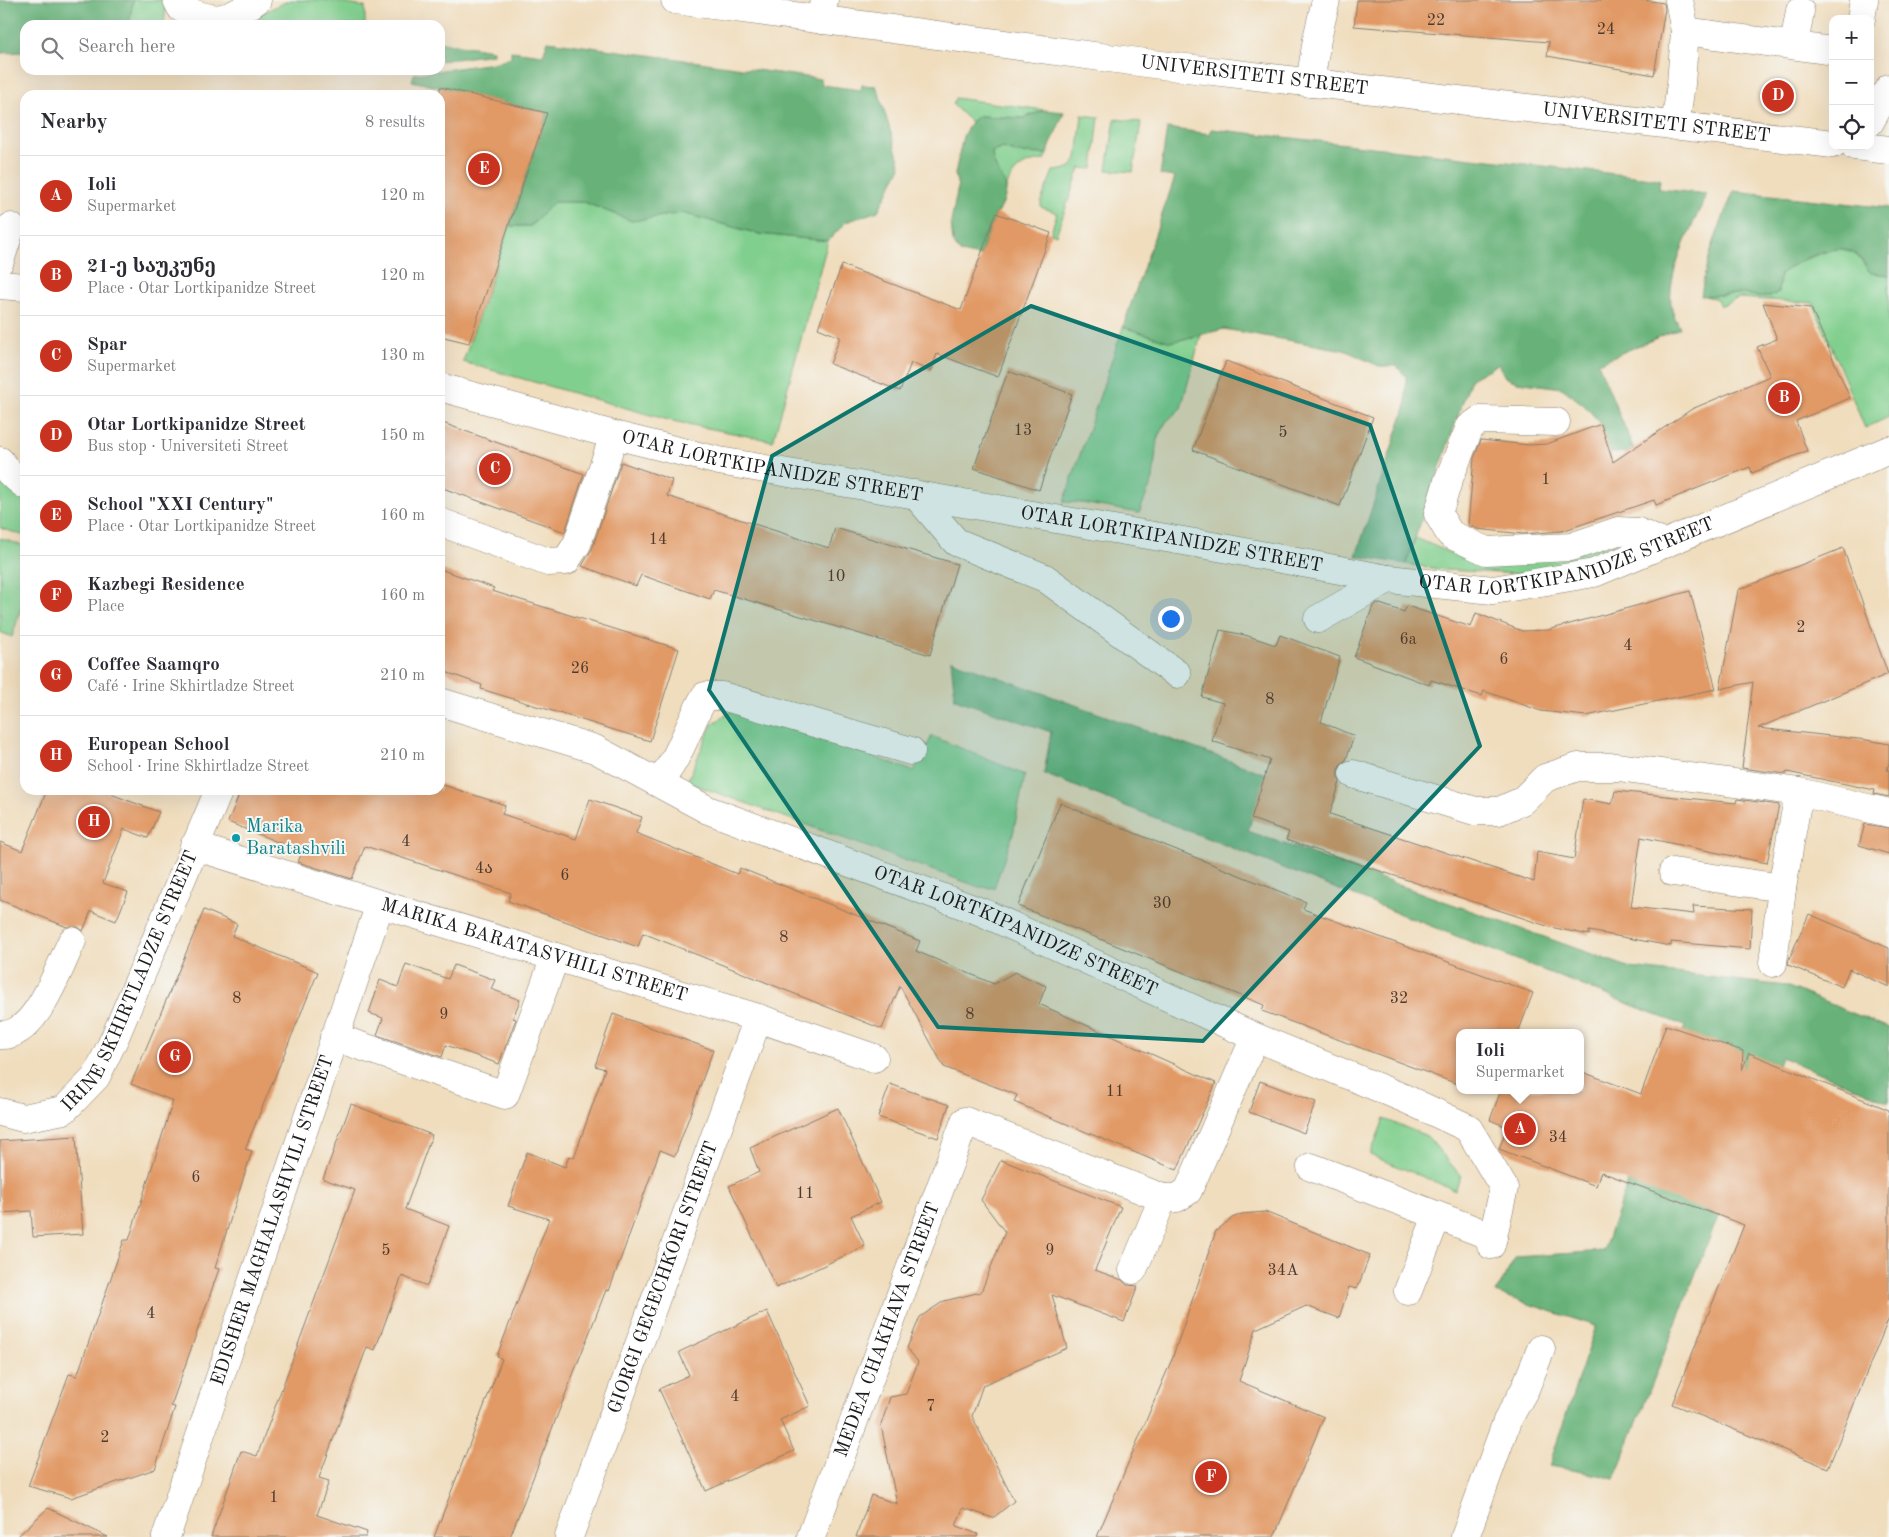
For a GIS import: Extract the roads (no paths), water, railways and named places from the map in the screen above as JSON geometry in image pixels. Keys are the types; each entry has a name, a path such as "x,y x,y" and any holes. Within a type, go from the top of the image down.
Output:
{"street":[{"path":"177,0 181,8 195,15 228,18 257,0"},
{"name":"UNIVERSITETI STREET","path":"675,0 822,10 1310,83 1829,144"},
{"path":"1310,83 1316,39 1326,0"},
{"path":"1674,126 1681,84 1685,31 1678,0"},
{"path":"1862,15 1864,0"},
{"path":"1794,46 1800,11"},
{"path":"1685,31 1826,50"},
{"path":"1874,111 1881,91"},
{"path":"1874,148 1889,150"},
{"path":"0,261 11,227"},
{"path":"0,285 20,287"},
{"name":"OTAR LORTKIPANIDZE STREET","path":"445,388 614,435 719,460 1218,547 1388,579 1493,590 1594,573 1889,450"},
{"path":"1556,422 1480,420 1470,427 1448,481 1438,514 1450,534 1486,551 1571,547 1618,531 1638,532 1665,544"},
{"path":"445,524 548,562 566,561 577,544 614,435"},
{"path":"0,450 20,458"},
{"path":"0,461 20,481"},
{"path":"914,494 956,542 1045,578 1177,674"},
{"path":"1318,619 1388,579"},
{"path":"658,782 668,772 705,696 722,696 911,751"},
{"name":"OTAR LORTKIPANIDZE STREET","path":"445,704 595,749 708,810 984,913 1255,1037 1406,1099 1468,1128 1504,1188 1492,1241 1437,1216"},
{"path":"1353,774 1475,811 1499,811 1522,801 1545,778 1578,767 1618,768 1799,792 1889,813"},
{"path":"1773,963 1782,888 1799,792"},
{"name":"IRINE SKHIRTLADZE STREET","path":"0,1112 22,1118 64,1110 96,1077 217,795"},
{"name":"MARIKA BARATASVHILI STREET","path":"194,846 758,1018 874,1058"},
{"path":"1673,872 1782,888"},
{"name":"EDISHER MAGHALASHVILI STREET","path":"166,1537 380,904"},
{"path":"0,1035 4,1036 23,1028 39,1009 72,941"},
{"path":"334,1037 505,1095 555,957"},
{"name":"GIORGI GEGECHKORI STREET","path":"569,1537 758,1018"},
{"path":"1133,1270 1163,1198 1177,1198 1188,1191 1255,1037"},
{"name":"MEDEA CHAKHAVA STREET","path":"811,1537 965,1121 1163,1198"},
{"path":"1311,1167 1437,1216 1408,1291"},
{"path":"1465,1537 1507,1421 1525,1389 1541,1349"}],"place":[{"name":"Otar Lortkipanidze Street","path":"1778,96"},
{"name":"School \"XXI Century\"","path":"484,169"},
{"name":"21-ე საუკუნე","path":"1784,398"},
{"name":"Spar","path":"495,469"},
{"name":"European School","path":"94,822"},
{"name":"Marika Baratashvili","path":"236,838"},
{"name":"Coffee Saamqro","path":"175,1057"},
{"name":"Ioli","path":"1520,1129"},
{"name":"Kazbegi Residence","path":"1211,1477"}]}
